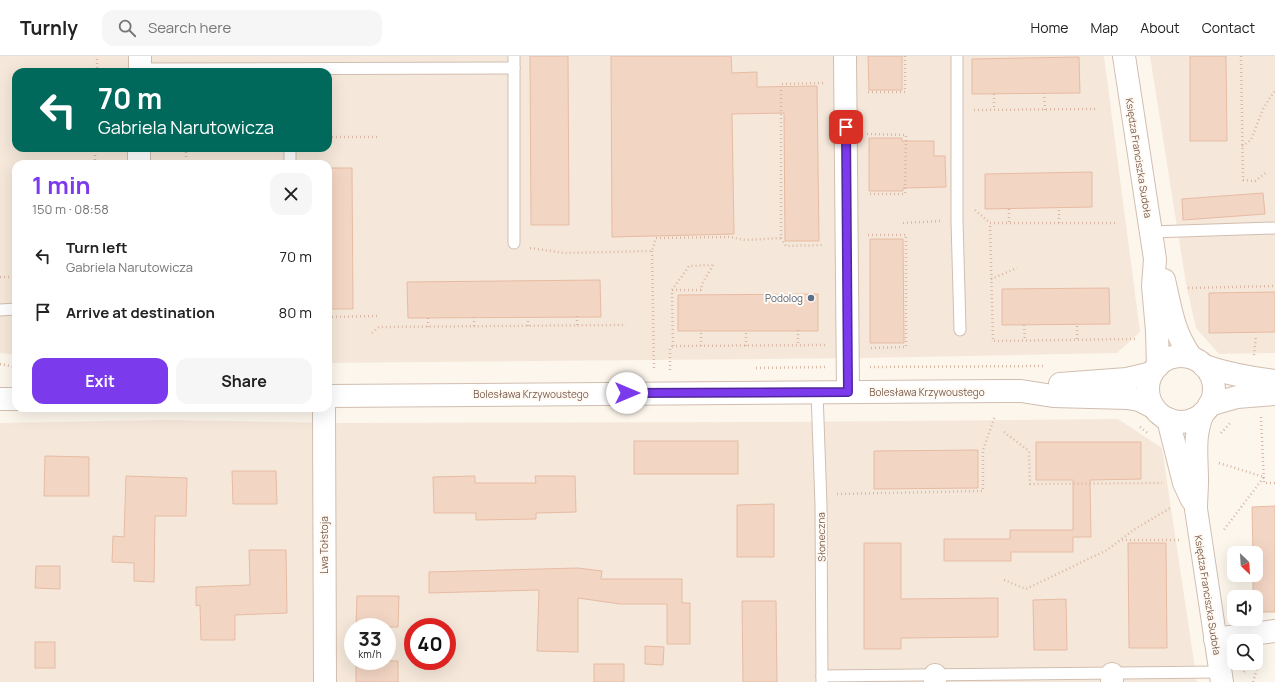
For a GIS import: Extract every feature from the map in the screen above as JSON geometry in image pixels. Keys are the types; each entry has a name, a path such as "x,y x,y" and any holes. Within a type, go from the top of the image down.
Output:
{"street":[{"path":"845,56 848,392"},
{"name":"Księdza Franciszka Sudoła","path":"1124,56 1155,259 1153,286 1157,330 1155,369"},
{"name":"Księdza Franciszka Sudoła","path":"1155,259 1164,278 1174,327 1182,344 1198,362"},
{"path":"1275,381 1226,374 1182,356 1165,360 1155,369 1149,381 1148,390 1150,399 1161,413 1177,421 1186,421 1196,418 1206,409 1237,398 1275,394"},
{"path":"1198,362 1213,380 1213,393 1206,409"},
{"name":"Bolesława Krzywoustego","path":"1021,391 1053,384 1127,379 1155,369"},
{"name":"Bolesława Krzywoustego","path":"332,396 1021,391 1053,396 1128,398 1139,400 1161,413"},
{"path":"0,399 12,399"},
{"name":"Księdza Franciszka Sudoła","path":"1206,409 1198,427 1196,442 1196,509 1215,639 1227,677"},
{"name":"Lwa Tołstoja","path":"324,412 325,682"},
{"name":"Księdza Franciszka Sudoła","path":"1161,413 1184,483 1196,509"},
{"path":"1215,639 1275,631"}],"lane":[{"path":"514,56 514,243"},
{"path":"957,56 957,220 960,330"},
{"path":"140,66 215,68"},
{"path":"332,70 514,68"},
{"path":"1151,232 1275,228"},
{"path":"0,310 12,309"},
{"name":"Słoneczna","path":"818,392 821,505 822,679"},
{"path":"822,679 1227,677"}],"path":[{"path":"97,56 97,68"},
{"path":"864,92 905,92 905,56"},
{"path":"1241,56 1243,180 1255,181 1267,172"},
{"path":"826,83 781,84 782,238 786,246 828,245"},
{"path":"1242,146 1251,140 1263,109 1275,91"},
{"path":"1044,93 1044,110"},
{"path":"994,94 994,110"},
{"path":"974,110 1096,109"},
{"path":"864,134 906,135 905,194 864,194"},
{"path":"332,137 377,138"},
{"path":"1058,223 1059,208"},
{"path":"1009,209 1010,224"},
{"path":"903,223 957,220"},
{"path":"1115,223 990,223 993,341 1136,339"},
{"path":"864,235 906,236 906,347 865,348"},
{"path":"654,370 652,250 656,238 730,237 746,240 782,238"},
{"path":"514,243 536,250 565,253 652,250"},
{"path":"670,370 670,348 673,346 672,290 689,266 713,265 702,284 701,290 672,290"},
{"path":"991,279 1017,268"},
{"path":"0,277 12,277"},
{"path":"1181,288 1275,286"},
{"path":"332,317 377,316"},
{"path":"577,316 577,325"},
{"path":"474,317 474,326"},
{"path":"528,317 528,326"},
{"path":"428,318 428,327"},
{"path":"1077,324 1077,340"},
{"path":"372,333 379,327 626,325"},
{"path":"1024,325 1025,340"},
{"path":"798,330 798,345"},
{"path":"701,331 701,346"},
{"path":"746,331 746,346"},
{"path":"1254,357 1256,336"},
{"path":"673,346 828,345"},
{"path":"0,364 12,366"},
{"path":"1260,414 1264,483 1275,483"},
{"path":"836,494 983,491 983,450 995,416"},
{"path":"1136,424 1155,438"},
{"path":"1004,432 1029,451 1030,484 1163,483"},
{"path":"1215,462 1264,477"},
{"path":"1219,536 1264,477"},
{"path":"1004,580 1026,589 1107,550 1135,529 1174,506"},
{"path":"1120,540 1179,540"},
{"path":"1227,677 1240,670"},
{"path":"1253,682 1257,670"}],"shaded area":[{"path":"0,56 1104,56 1140,332 1117,353 863,358 332,363 332,160 12,160 12,354 0,353"},
{"path":"1150,56 1275,56 1275,353 1219,354 1196,328 1186,284"},
{"path":"1118,419 1162,448 1197,682 0,682 0,423 165,420 341,423 777,422"}],"building":[{"path":"530,56 568,56 569,225 531,225"},
{"path":"611,56 731,56 732,73 757,72 757,87 817,86 819,241 785,241 784,113 732,114 734,234 612,237"},
{"path":"868,56 902,56 902,90 869,90"},
{"path":"1190,56 1226,56 1227,141 1190,141"},
{"path":"1079,57 1080,93 972,94 972,59"},
{"path":"869,138 902,138 902,141 934,141 934,156 945,156 946,187 903,188 903,191 869,191"},
{"path":"332,168 352,168 353,309 332,309"},
{"path":"1092,172 1092,207 985,209 985,174"},
{"path":"1263,193 1265,214 1183,220 1182,199"},
{"path":"870,239 903,239 904,343 870,343"},
{"path":"600,280 601,317 408,318 407,282"},
{"path":"1109,288 1110,324 1002,325 1002,289"},
{"path":"1275,292 1275,332 1209,333 1209,293"},
{"path":"818,294 818,331 678,331 678,295"},
{"path":"634,441 738,441 738,474 634,474"},
{"path":"1036,442 1141,442 1141,479 1090,480 1091,537 1073,537 1073,552 1011,552 1011,561 944,561 944,539 1010,539 1010,530 1073,530 1073,480 1036,480"},
{"path":"978,450 978,488 874,489 874,451"},
{"path":"45,456 89,457 89,496 44,496"},
{"path":"232,471 276,471 277,504 233,504"},
{"path":"126,476 187,478 186,516 155,516 154,582 134,581 134,563 112,562 113,536 124,537"},
{"path":"475,476 475,483 536,483 535,476 575,476 576,512 536,513 536,519 476,520 476,513 434,513 433,477"},
{"path":"774,504 774,557 737,557 737,505"},
{"path":"1275,506 1275,612 1263,612 1263,590 1253,590 1253,582 1263,582 1263,546 1253,546 1252,507"},
{"path":"864,543 901,543 901,599 998,598 998,637 901,638 901,649 864,649"},
{"path":"1128,543 1166,543 1167,648 1129,648"},
{"path":"249,550 286,550 287,613 235,615 235,640 201,640 200,605 196,606 196,587 250,585"},
{"path":"36,566 60,566 60,589 35,588"},
{"path":"578,568 602,571 601,579 682,579 682,603 690,603 690,644 667,644 667,604 620,604 578,598 578,652 537,651 539,590 429,593 429,572"},
{"path":"357,596 399,596 398,627 396,627 396,618 356,618"},
{"path":"1066,599 1067,650 1034,650 1033,600"},
{"path":"742,601 776,601 777,682 743,682"},
{"path":"35,642 55,642 55,668 35,668"},
{"path":"645,646 664,647 663,665 645,664"},
{"path":"396,661 398,661 398,682 356,682 356,670 396,670"},
{"path":"594,664 624,664 624,682 594,682"}],"place":[{"name":"Podolog","path":"811,298"}],"route":[{"path":"627,393 848,392 846,127"}]}
